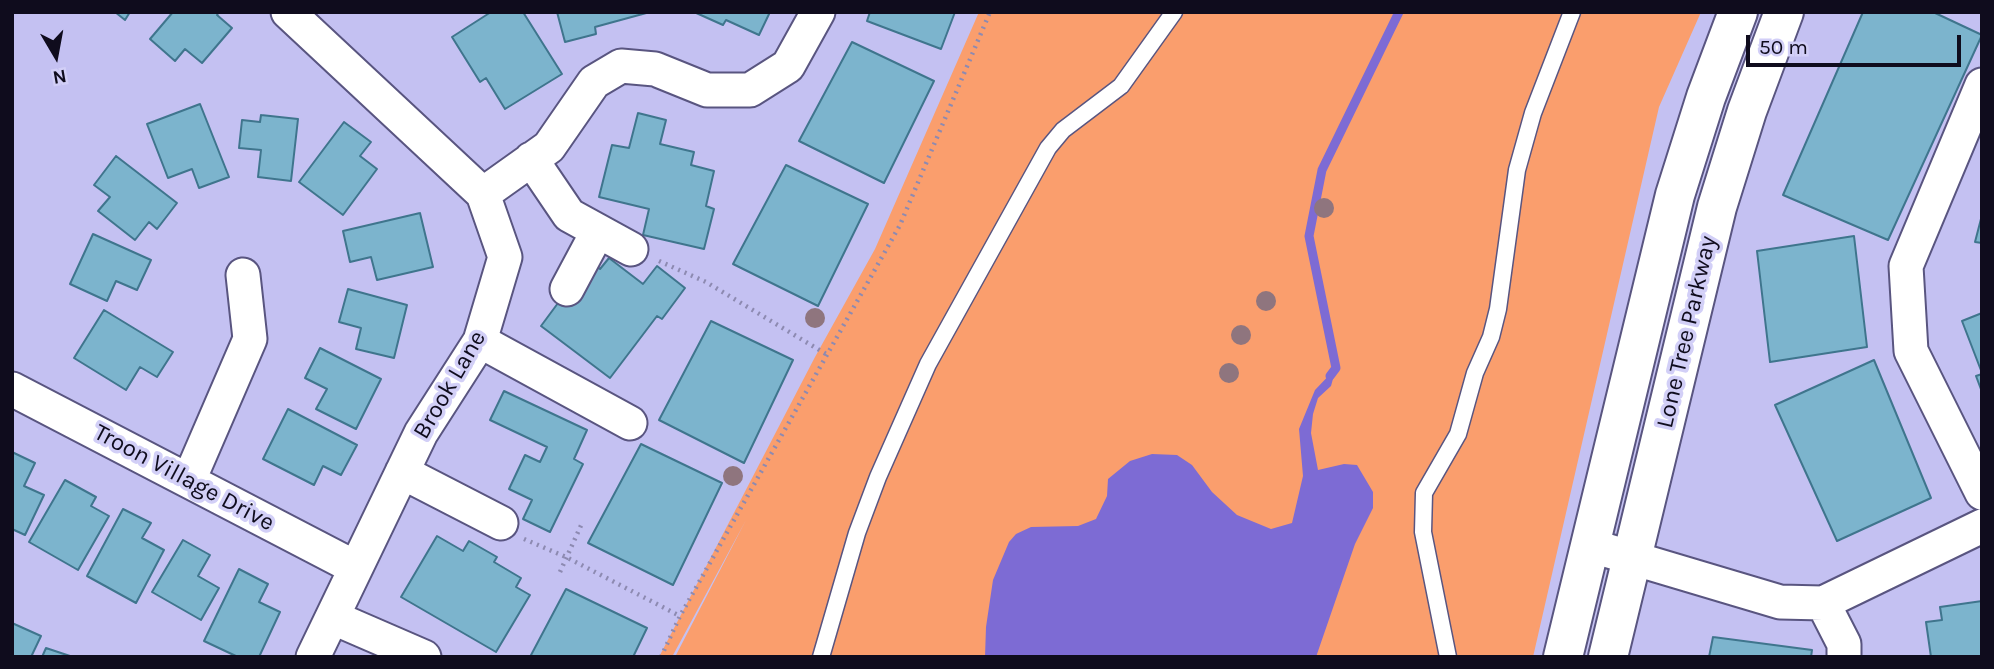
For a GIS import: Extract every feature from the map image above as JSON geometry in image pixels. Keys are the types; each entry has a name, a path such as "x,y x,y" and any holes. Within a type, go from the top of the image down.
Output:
{"street":[{"name":"Brook Lane","path":"288,12 483,194 505,257 480,341 421,433 313,657"},
{"path":"483,194 549,147 594,82 621,66 655,69 706,90 750,90 788,66 818,12"},
{"name":"Lone Tree Parkway","path":"1563,657 1675,195 1706,97 1738,12"},
{"name":"Lone Tree Parkway","path":"1608,657 1717,207 1747,111 1784,12"},
{"path":"1982,85 1906,266 1911,351 1982,493"},
{"path":"531,159 569,215 631,249"},
{"path":"567,289 598,231"},
{"path":"189,481 250,339 243,275"},
{"path":"480,341 630,423"},
{"name":"Troon Village Drive","path":"12,389 356,568"},
{"path":"402,472 500,523"},
{"path":"1592,546 1780,602 1823,603 1982,526"},
{"path":"1823,603 1844,644 1844,657"},
{"path":"334,618 424,657"}],"lane":[{"path":"821,657 861,521 928,364 1048,148 1063,131 1121,86 1174,12"},
{"path":"1448,657 1423,532 1424,493 1458,434 1475,373 1491,337 1498,309 1517,170 1533,113 1572,12"}],"path":[{"path":"661,657 680,615 900,225 990,12"},
{"path":"631,249 706,282 826,354"},
{"path":"560,572 583,521"},
{"path":"500,523 513,535 566,557 680,615"}],"shaded area":[{"path":"979,12 1701,12 1659,107 1533,657 675,657 746,520 672,657 659,657 815,357 875,249"},
{"path":"1336,368 1331,386 1318,398 1313,414 1311,433 1318,470 1344,464 1357,465 1373,492 1373,508 1355,544 1316,657 985,657 986,627 993,580 1009,542 1016,534 1031,527 1078,526 1096,519 1107,496 1108,479 1130,461 1152,454 1177,455 1192,465 1212,492 1237,515 1271,529 1292,523 1303,476 1299,429 1315,390"}],"building":[{"path":"115,12 130,12 125,20"},
{"path":"173,12 219,12 217,15 232,28 202,63 185,49 175,61 150,39"},
{"path":"491,12 523,12 562,74 505,109 486,78 480,82 452,37"},
{"path":"557,12 650,12 595,27 596,34 565,42"},
{"path":"694,12 770,12 759,35 726,20 723,25"},
{"path":"870,12 955,12 941,49 867,21"},
{"path":"1863,12 1933,12 1982,35 1888,240 1783,195"},
{"path":"852,42 934,81 884,183 799,141"},
{"path":"200,104 229,177 199,188 192,169 168,178 147,124"},
{"path":"638,113 666,120 660,144 694,152 691,165 714,171 706,206 714,209 704,249 643,235 649,209 599,197 612,145 629,148"},
{"path":"261,115 298,119 291,181 258,177 261,150 239,148 242,120 260,122"},
{"path":"344,122 371,142 360,156 377,169 343,215 299,182"},
{"path":"116,156 177,203 157,229 149,222 135,240 98,211 110,197 94,185"},
{"path":"786,165 868,204 818,306 733,264"},
{"path":"420,213 433,267 377,280 371,257 350,262 343,231"},
{"path":"1982,215 1982,243 1975,242"},
{"path":"93,234 151,260 137,290 116,281 107,301 70,284"},
{"path":"1854,236 1867,347 1770,362 1757,251"},
{"path":"609,258 643,284 657,266 685,288 662,319 657,316 610,378 541,326 561,299 571,306 588,284 587,260 600,269"},
{"path":"348,289 407,305 394,358 356,349 361,328 339,322"},
{"path":"104,310 173,352 157,377 140,367 126,390 74,358"},
{"path":"1982,313 1982,373 1962,321"},
{"path":"711,321 793,360 744,463 659,420"},
{"path":"320,348 381,379 356,429 316,409 327,389 305,378"},
{"path":"1874,360 1931,498 1837,541 1775,405"},
{"path":"1982,374 1982,392 1976,376"},
{"path":"504,391 587,430 574,459 583,464 550,532 523,519 532,500 509,489 525,455 540,462 547,447 490,420"},
{"path":"288,409 357,445 341,475 323,466 314,485 263,459"},
{"path":"641,444 722,483 673,585 588,543"},
{"path":"12,452 35,463 24,486 44,495 25,535 12,529"},
{"path":"65,480 96,497 91,506 109,516 78,570 29,542"},
{"path":"123,509 151,523 142,538 164,550 136,603 87,576"},
{"path":"437,536 463,551 469,541 497,557 494,562 521,578 516,587 530,595 496,652 401,597"},
{"path":"183,540 210,555 198,576 219,588 201,620 152,592"},
{"path":"239,569 268,584 259,602 280,612 259,657 238,657 204,641"},
{"path":"566,589 647,628 633,657 530,657"},
{"path":"1982,601 1982,657 1931,657 1926,622 1942,620 1940,607"},
{"path":"12,623 41,636 31,657 12,657"},
{"path":"1713,637 1812,650 1811,657 1709,657"},
{"path":"46,648 73,657 42,657"}],"waterway":[{"path":"1330,376 1336,368 1309,236 1322,170 1399,12"}]}
